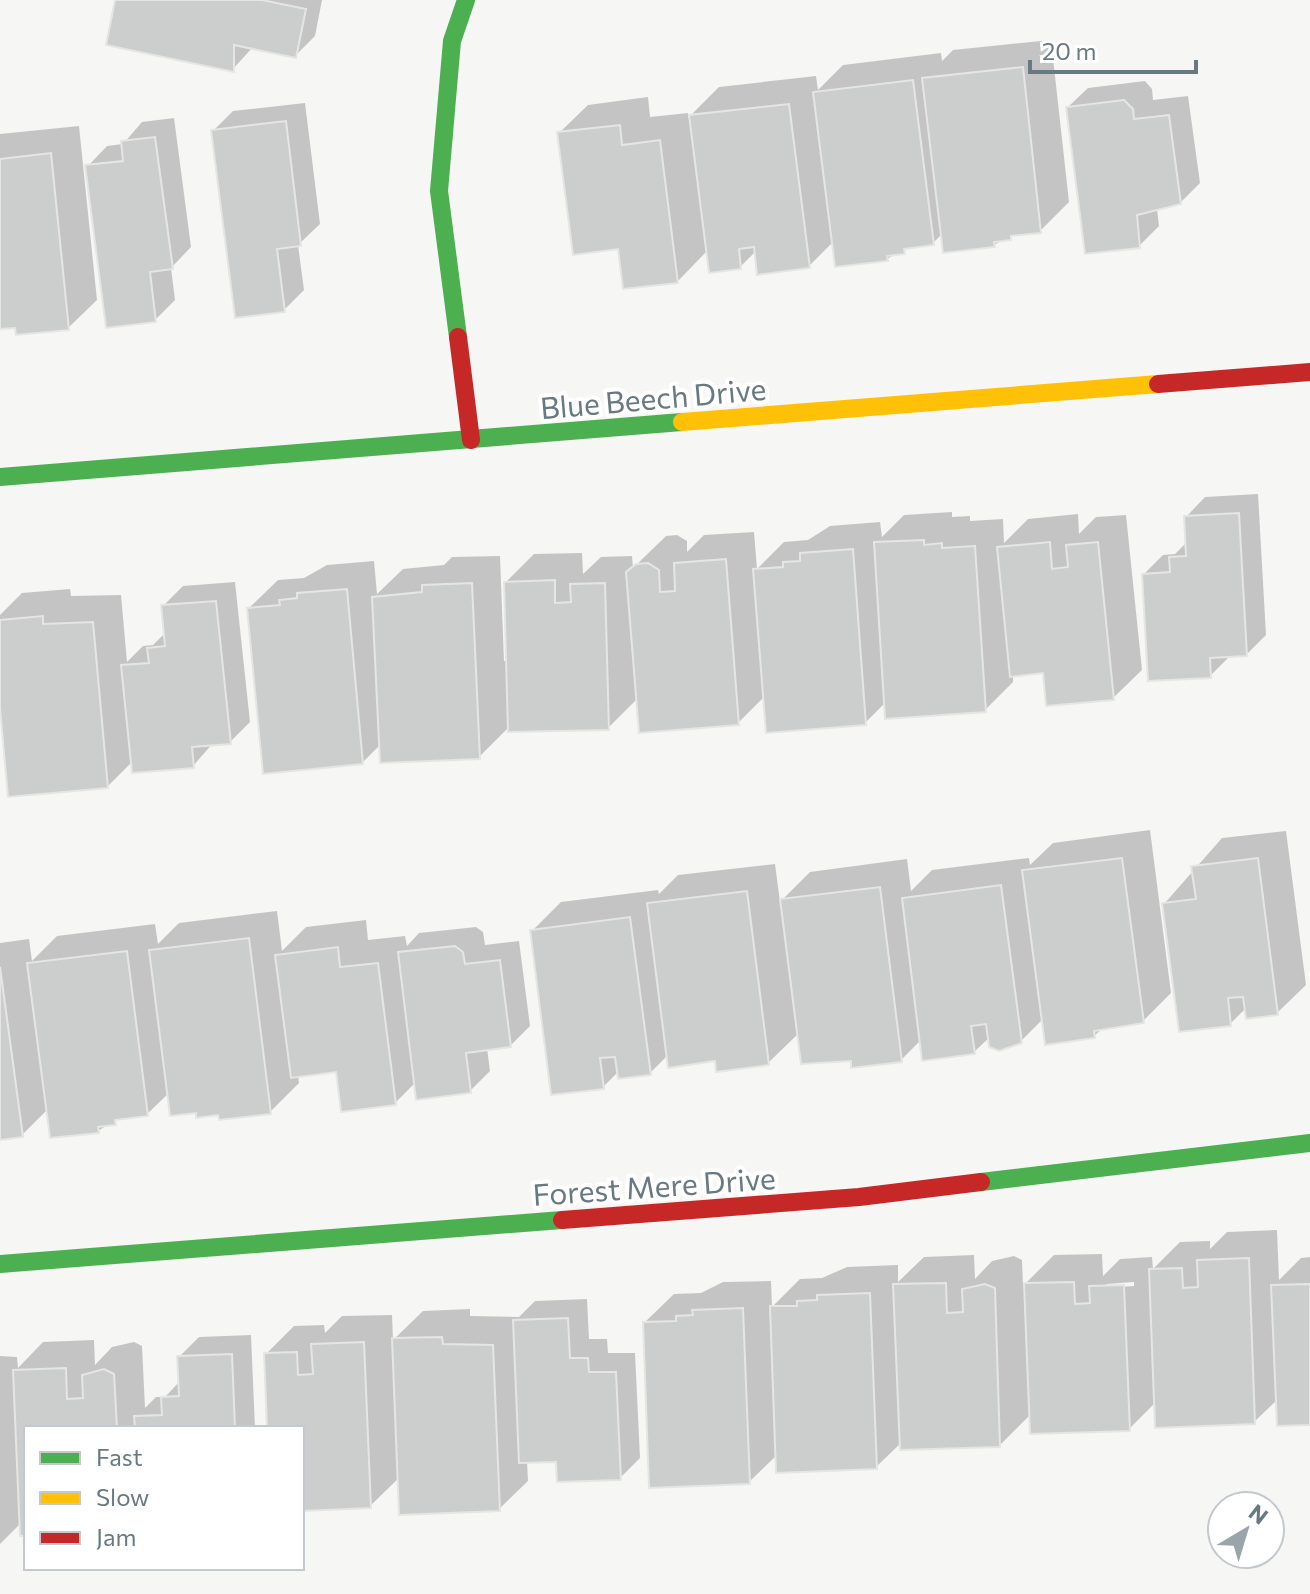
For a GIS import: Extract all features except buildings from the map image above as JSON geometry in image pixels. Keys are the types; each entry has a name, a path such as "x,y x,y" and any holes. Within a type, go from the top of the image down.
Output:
{"street":[{"path":"466,0 452,41 439,191 471,440"},
{"name":"Blue Beech Drive","path":"0,477 1310,372"},
{"name":"Forest Mere Drive","path":"0,1264 859,1197 1310,1143"}],"traffic: fast":[{"path":"458,337 439,191 452,41 466,0"},
{"path":"0,477 682,422"},
{"path":"981,1182 1310,1143"},
{"path":"0,1264 562,1220"}],"traffic: slow":[{"path":"682,422 1158,384"}],"traffic: jam":[{"path":"458,337 471,440"},
{"path":"1158,384 1310,372"},
{"path":"562,1220 859,1197 981,1182"}]}
